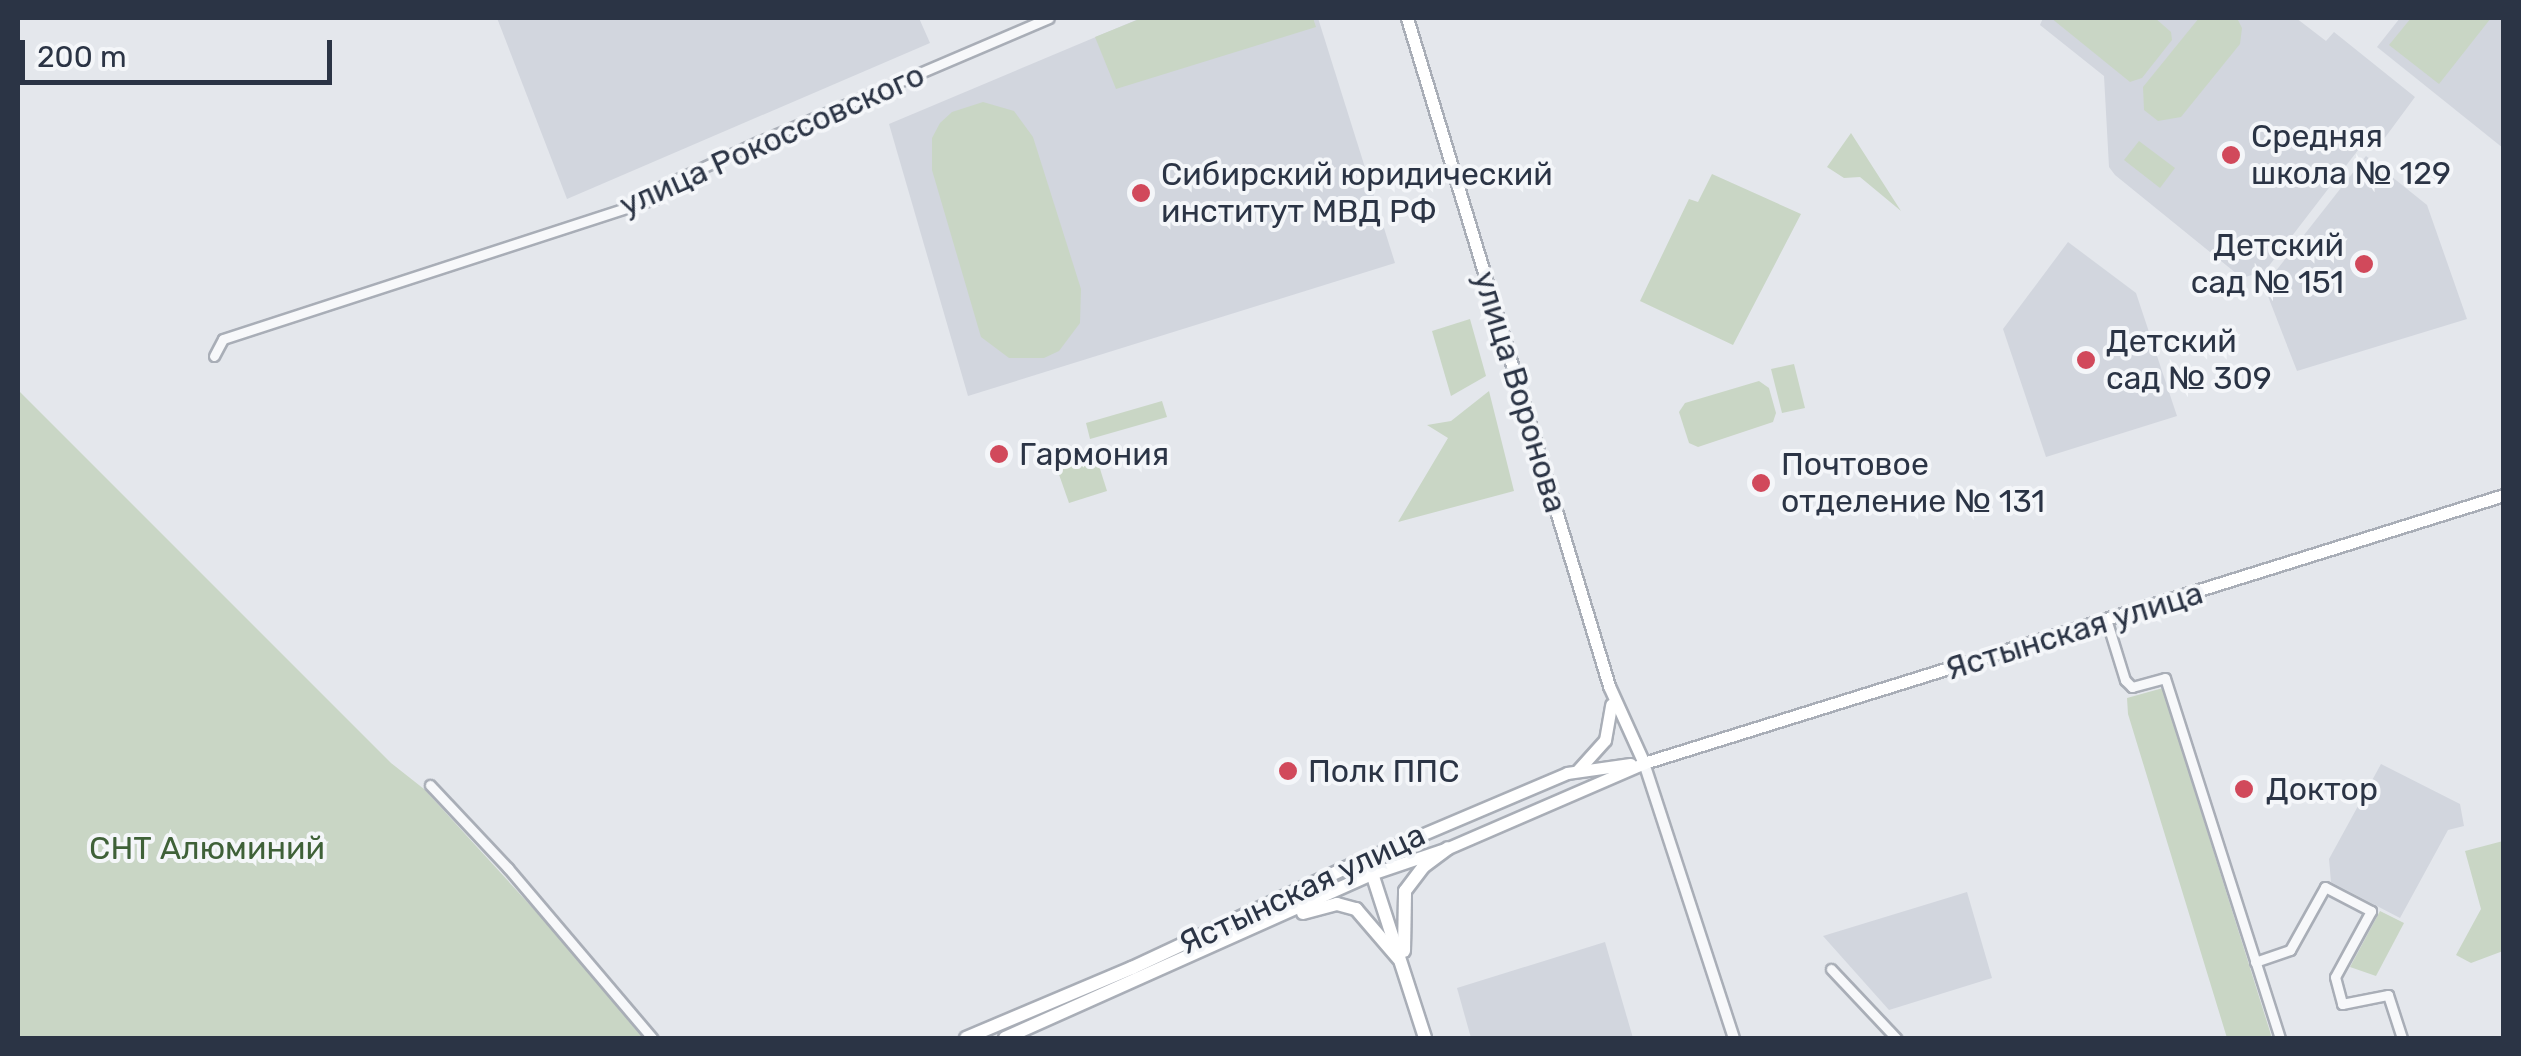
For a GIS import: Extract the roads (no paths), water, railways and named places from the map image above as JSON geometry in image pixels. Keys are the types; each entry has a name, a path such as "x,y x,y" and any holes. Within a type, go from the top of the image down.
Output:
{"main road":[{"name":"улица Воронова","path":"1407,18 1608,686 1644,763"},
{"name":"Ястынская улица","path":"1005,1038 1374,874 1448,848 1644,763 2108,622 2504,495"},
{"path":"1578,770 1609,731 1608,686"},
{"name":"Ястынская улица","path":"966,1038 1367,858 1578,770 1644,763"},
{"path":"1405,969 1405,891 1423,867 1448,848"},
{"path":"1367,858 1425,1038"},
{"path":"1267,923 1337,904 1356,909 1405,969"}],"street":[{"name":"улица Рокоссовского","path":"214,356 223,339 656,198 663,186 758,142 1049,18"},
{"path":"2108,622 2125,680 2132,687 2165,678 2280,1038"},
{"path":"1644,763 1734,1038"},
{"path":"430,785 521,883 652,1038"},
{"path":"2256,962 2290,950 2325,887 2371,911 2335,978 2342,1004 2388,995 2402,1038"},
{"path":"1831,968 1896,1038"}],"place":[{"name":"Средняя школа № 129","path":"2231,155"},
{"name":"Сибирский юридический институт МВД РФ","path":"1141,193"},
{"name":"Детский сад № 151","path":"2364,264"},
{"name":"Детский сад № 309","path":"2086,360"},
{"name":"Гармония","path":"999,454"},
{"name":"Почтовое отделение № 131","path":"1761,483"},
{"name":"Полк ППС","path":"1288,771"},
{"name":"Доктор","path":"2244,789"}],"park label":[{"name":"СНТ Алюминий","path":"207,848"}]}
